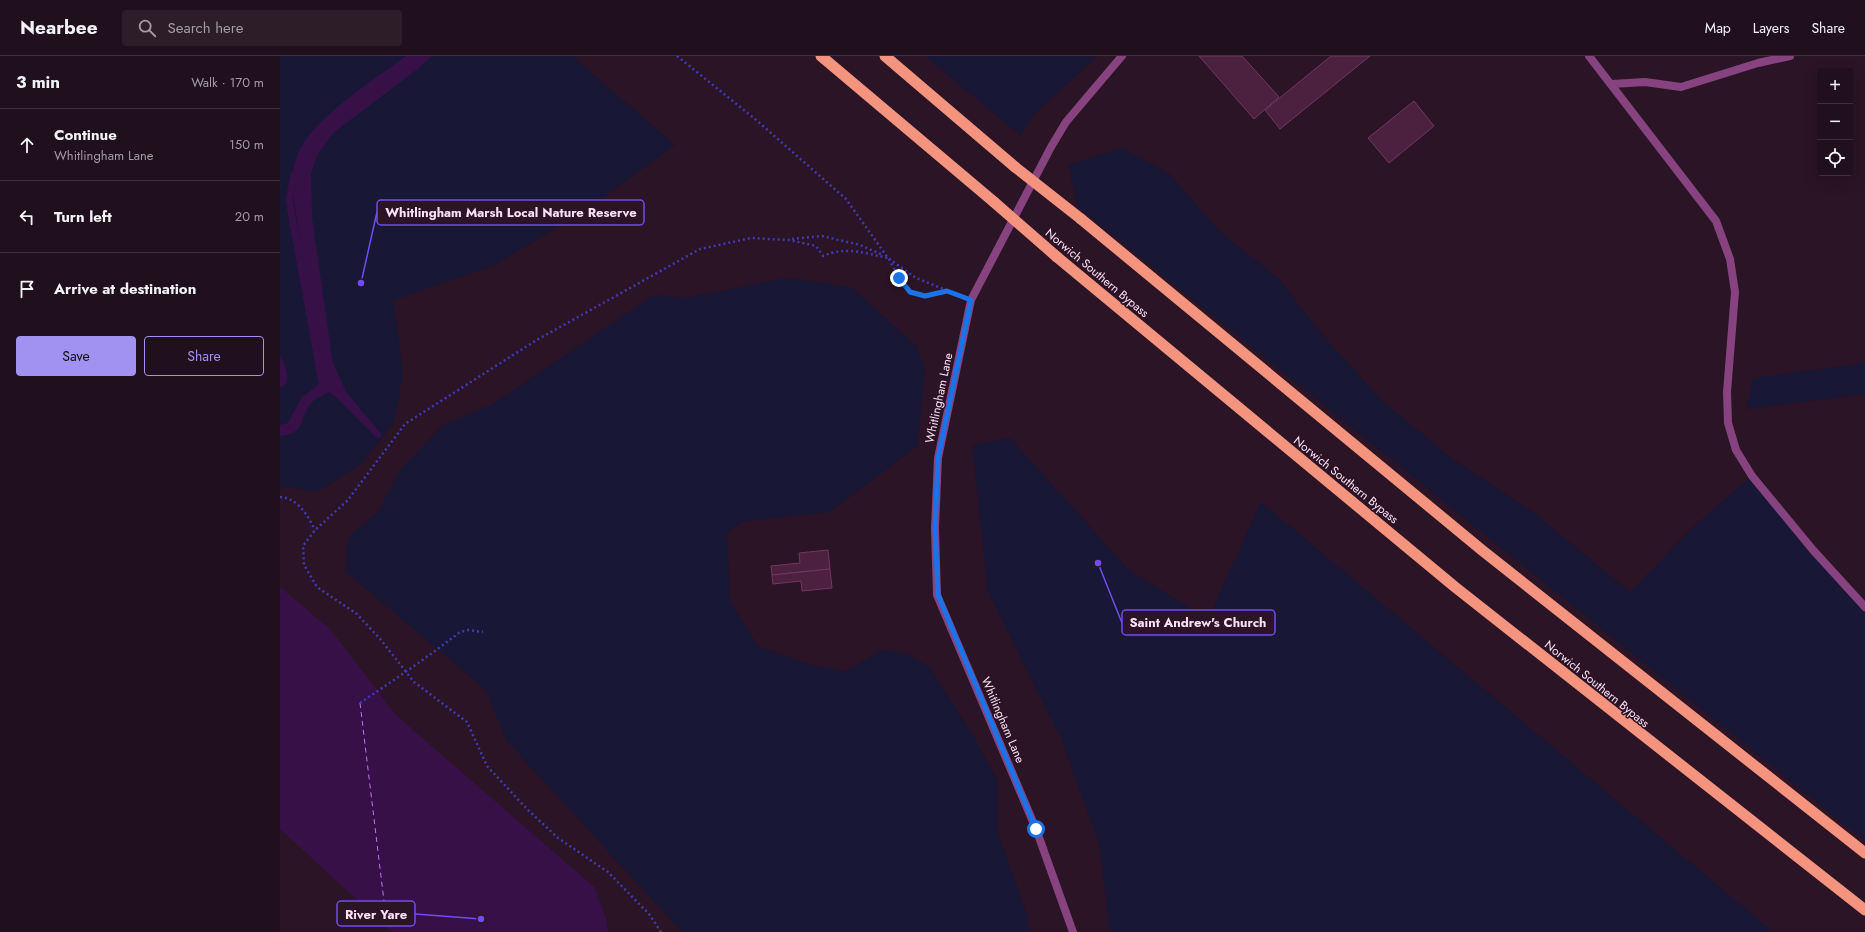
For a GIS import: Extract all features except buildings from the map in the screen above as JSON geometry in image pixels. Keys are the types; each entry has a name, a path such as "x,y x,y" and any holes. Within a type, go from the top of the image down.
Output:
{"highway":[{"name":"Norwich Southern Bypass","path":"822,56 1057,257 1455,587 1657,748 1865,910"},
{"path":"885,56 1015,167 1082,220 1483,551 1865,853"}],"street":[{"name":"Whitlingham Lane","path":"1073,932 1033,822 938,595 935,528 938,458 971,300 1066,122 1122,56"},
{"path":"1589,56 1716,221 1730,259 1735,292 1727,392 1728,424 1736,450 1752,476 1813,550 1865,607"},
{"path":"1612,84 1645,82 1681,87 1758,63 1790,56"}],"path":[{"path":"677,56 755,119 846,199 910,292 925,296 947,291"},
{"path":"789,240 822,236 860,245 888,258 916,278 971,300"},
{"path":"661,932 649,914 608,872 558,838 527,809 487,766 467,722 414,682 357,614 317,587 304,565 302,554 303,546 315,530 347,501 405,424 535,341 700,249 751,238 789,240 816,246 823,256 835,251 850,250 888,258"},
{"path":"280,497 288,497 306,512 315,530"},
{"path":"360,703 406,671 421,663 460,632 468,630 483,632"}],"shaded area":[{"path":"280,56 572,56 675,145 585,211 493,266 393,300 403,372 394,423 360,465 317,492 280,486"},
{"path":"406,56 432,56 419,68 333,133 317,155 311,174 312,217 333,364 347,393 382,435 378,439 336,397 329,392 312,402 305,413 299,428 295,432 280,436 280,425 288,423 302,397 321,383 292,187 296,160 299,151 307,138 318,125 347,99"},
{"path":"925,56 1098,56 1033,115 1021,136"},
{"path":"1121,148 1170,174 1220,232 1280,280 1321,333 1381,400 1450,457 1533,512 1630,592 1695,525 1752,476 1865,607 1865,841 1078,207 1068,165"},
{"path":"787,278 851,287 917,347 925,370 917,446 830,512 745,521 727,532 730,601 758,646 814,666 846,671 883,650 907,654 929,667 968,727 997,779 997,831 1026,911 1029,932 682,932 507,741 486,690 345,571 349,536 377,513 402,468 443,425 491,405 654,295 686,298"},
{"path":"280,355 285,366 287,376 286,384 280,388"},
{"path":"1865,363 1865,394 1746,409 1754,378"},
{"path":"1010,438 1129,570 1208,619 1261,502 1773,932 1110,932 1099,843 1061,739 988,592 972,445"},
{"path":"280,587 330,629 396,715 594,887 606,918 608,932 392,932 280,829"}],"waterway":[{"path":"294,175 289,200 322,383"}],"ferry route":[{"path":"360,703 387,926"}],"place":[{"name":"Whitlingham Marsh Local Nature Reserve","path":"361,283"},
{"name":"Saint Andrew's Church","path":"1098,563"},
{"name":"River Yare","path":"481,919"}],"route":[{"path":"899,278 910,292 925,296 947,291 971,300 938,458 935,528 938,595 1036,829"}]}
